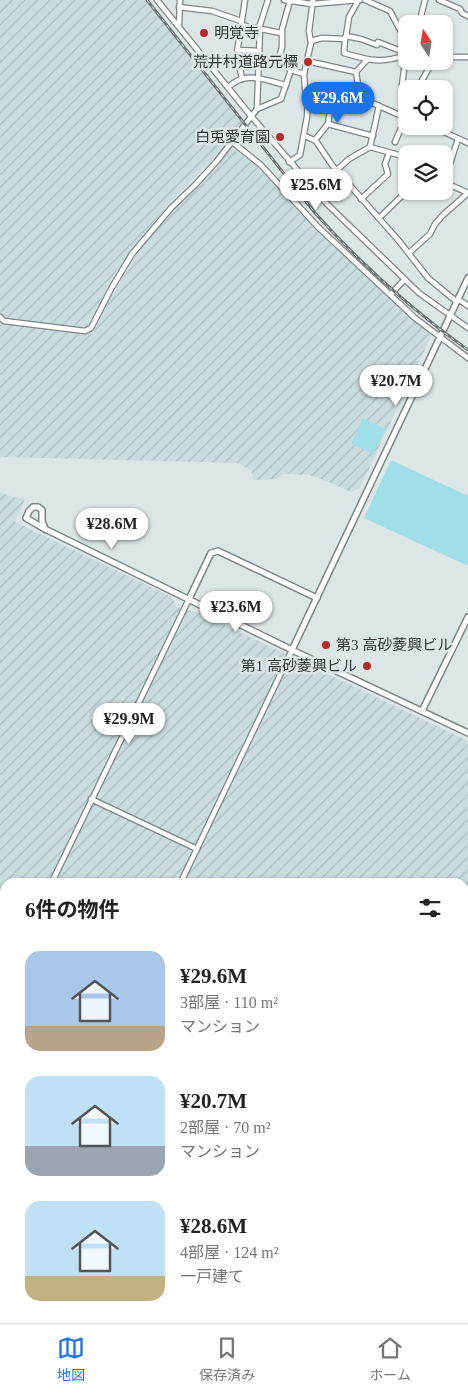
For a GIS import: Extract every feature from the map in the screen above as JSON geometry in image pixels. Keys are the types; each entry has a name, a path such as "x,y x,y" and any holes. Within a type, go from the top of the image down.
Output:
{"street":[{"path":"157,0 289,162 326,202 404,280 468,328"},
{"path":"179,27 180,0"},
{"path":"242,79 238,50 245,0"},
{"path":"257,109 260,28 268,0"},
{"path":"284,0 312,2 359,0"},
{"path":"359,0 349,16 344,53 367,60 384,61 398,57"},
{"path":"365,0 390,12 398,26"},
{"path":"421,15 425,0"},
{"path":"439,0 460,9 462,13 468,16"},
{"path":"278,62 282,47 281,33 290,1"},
{"path":"289,162 300,154 308,117 308,96 305,89 304,74 311,41 309,30 312,2"},
{"path":"179,7 212,11 241,23 281,33"},
{"path":"311,41 322,38 361,39 377,45 378,42 398,51"},
{"path":"238,50 259,53 291,70 304,74"},
{"path":"204,57 238,60"},
{"path":"453,57 468,57"},
{"path":"356,72 367,60"},
{"path":"307,61 356,72"},
{"path":"0,318 4,322 28,325 85,331 91,328 132,254 171,208 217,160 257,109 281,99 291,70"},
{"path":"356,72 360,97"},
{"path":"228,87 242,79 258,78 286,85"},
{"path":"308,96 360,97 398,114"},
{"path":"315,140 328,124 332,96"},
{"path":"336,170 349,159 370,147 380,106"},
{"path":"328,124 373,136"},
{"path":"395,142 398,135"},
{"path":"450,135 468,142"},
{"path":"305,136 315,140 336,170 409,253 428,278 468,306"},
{"path":"453,153 458,139"},
{"path":"231,141 260,165 317,226 415,318 468,358"},
{"path":"370,147 398,156"},
{"path":"361,199 388,174 385,164 389,153"},
{"path":"409,253 430,234 435,224 468,193 453,184"},
{"path":"379,218 398,200"},
{"path":"430,220 435,224"},
{"path":"182,878 468,278"},
{"path":"391,294 404,280"},
{"path":"45,529 42,521 42,510 38,507 33,507 26,518 45,529 292,650 468,733"},
{"path":"54,878 211,553 218,551 317,598"},
{"path":"422,711 468,617"},
{"path":"91,799 197,849"}],"shaded area":[{"path":"0,0 146,0 243,121 210,162 168,205 132,249 114,275 87,326 83,328 11,319 2,316 0,311"},
{"path":"231,147 264,172 307,219 431,336 360,488 351,492 309,475 285,474 281,475 278,479 253,480 251,470 237,463 0,457 0,324 93,333 111,297 140,249 166,218 212,171"},
{"path":"363,418 386,429 373,454 351,444"},
{"path":"391,460 468,496 468,566 364,518"},
{"path":"0,492 25,499 15,522 172,597 176,607 200,613 468,741 468,878 0,878"}],"railway":[{"path":"147,0 315,213 388,286 468,350"}],"place":[{"name":"明覚寺","path":"204,33"},
{"name":"荒井村道路元標","path":"308,62"},
{"name":"白兎愛育園","path":"280,137"},
{"name":"第3 高砂菱興ビル","path":"326,645"},
{"name":"第1 高砂菱興ビル","path":"367,666"}]}
